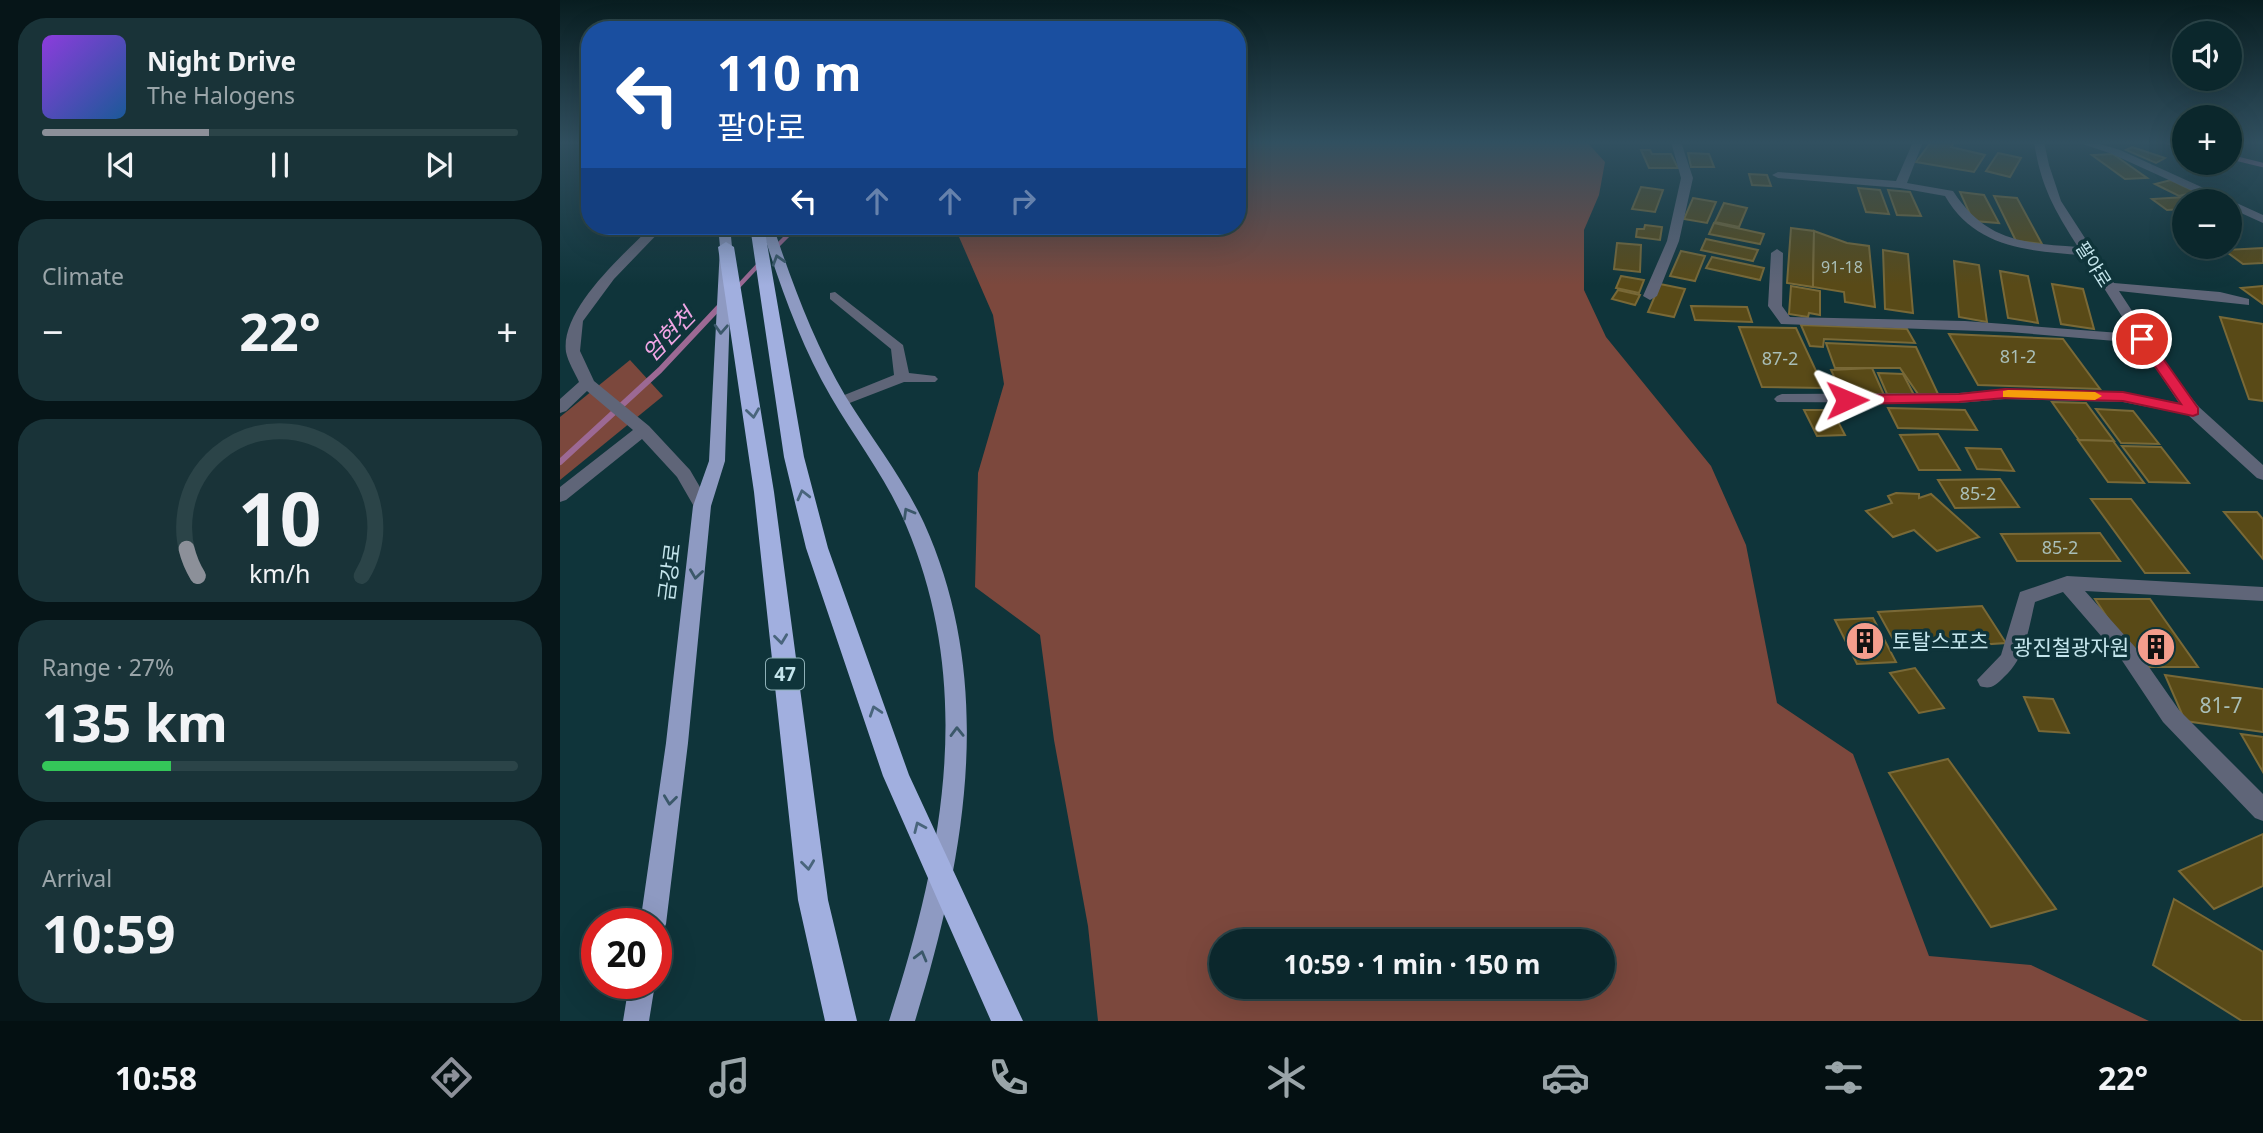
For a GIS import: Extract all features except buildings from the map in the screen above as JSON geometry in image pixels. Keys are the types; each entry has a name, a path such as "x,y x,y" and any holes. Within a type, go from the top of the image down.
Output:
{"highway":[{"path":"758,235 794,457 817,548 896,776 1007,1021"},
{"name":"47","path":"726,247 743,346 813,900 838,1011"}],"main road":[{"name":"금강로","path":"655,908 677,743 702,506 716,461 725,235"},
{"path":"770,235 788,294 842,401 915,523 941,587 956,659 958,743 947,856 902,1021"},
{"path":"636,1021 640,999"}],"street":[{"path":"1650,296 1673,241 1684,190"},
{"path":"1926,190 1949,193 1963,217 1974,226 2013,243 2087,251"},
{"name":"팔야로","path":"2051,190 2055,201 2108,286 2193,411 2263,474"},
{"path":"2242,209 2263,219"},
{"path":"650,235 609,276 576,321 573,351 587,383 641,428 684,474 702,506"},
{"path":"1777,253 1774,306 1786,321 1924,323 2064,330 2142,339"},
{"path":"2108,286 2220,296 2244,302"},
{"path":"835,296 898,348 902,377"},
{"path":"842,401 902,377 930,379"},
{"path":"560,408 587,383"},
{"path":"1782,399 1959,398 2005,394 2123,397 2193,411"},
{"path":"560,496 641,428"},
{"path":"1987,680 2010,659 2027,597 2067,583 2263,594"},
{"path":"2067,583 2128,653 2171,716 2263,810"}],"shaded area":[{"path":"1246,190 1600,190 1584,230 1584,290 1606,337 1711,466 1746,545 1777,703 1853,754 1929,956 2031,965 2149,1021 1098,1021 1088,926 1054,740 1040,635 975,587 978,473 1004,384 993,315 959,235 1246,235"},
{"path":"630,360 663,396 560,480 560,417"}],"waterway":[{"name":"엄현천","path":"773,250 788,235"},
{"name":"엄현천","path":"734,291 762,261"},
{"name":"엄현천","path":"560,462 660,370 722,304"}],"slow traffic":[{"path":"2008,394 2095,396"}],"place":[{"name":"토탈스포츠","path":"1865,641"},
{"name":"광진철광자원","path":"2156,647"}],"route":[{"path":"1847,400 1959,398 2005,394 2123,397 2193,411 2142,339"}]}
